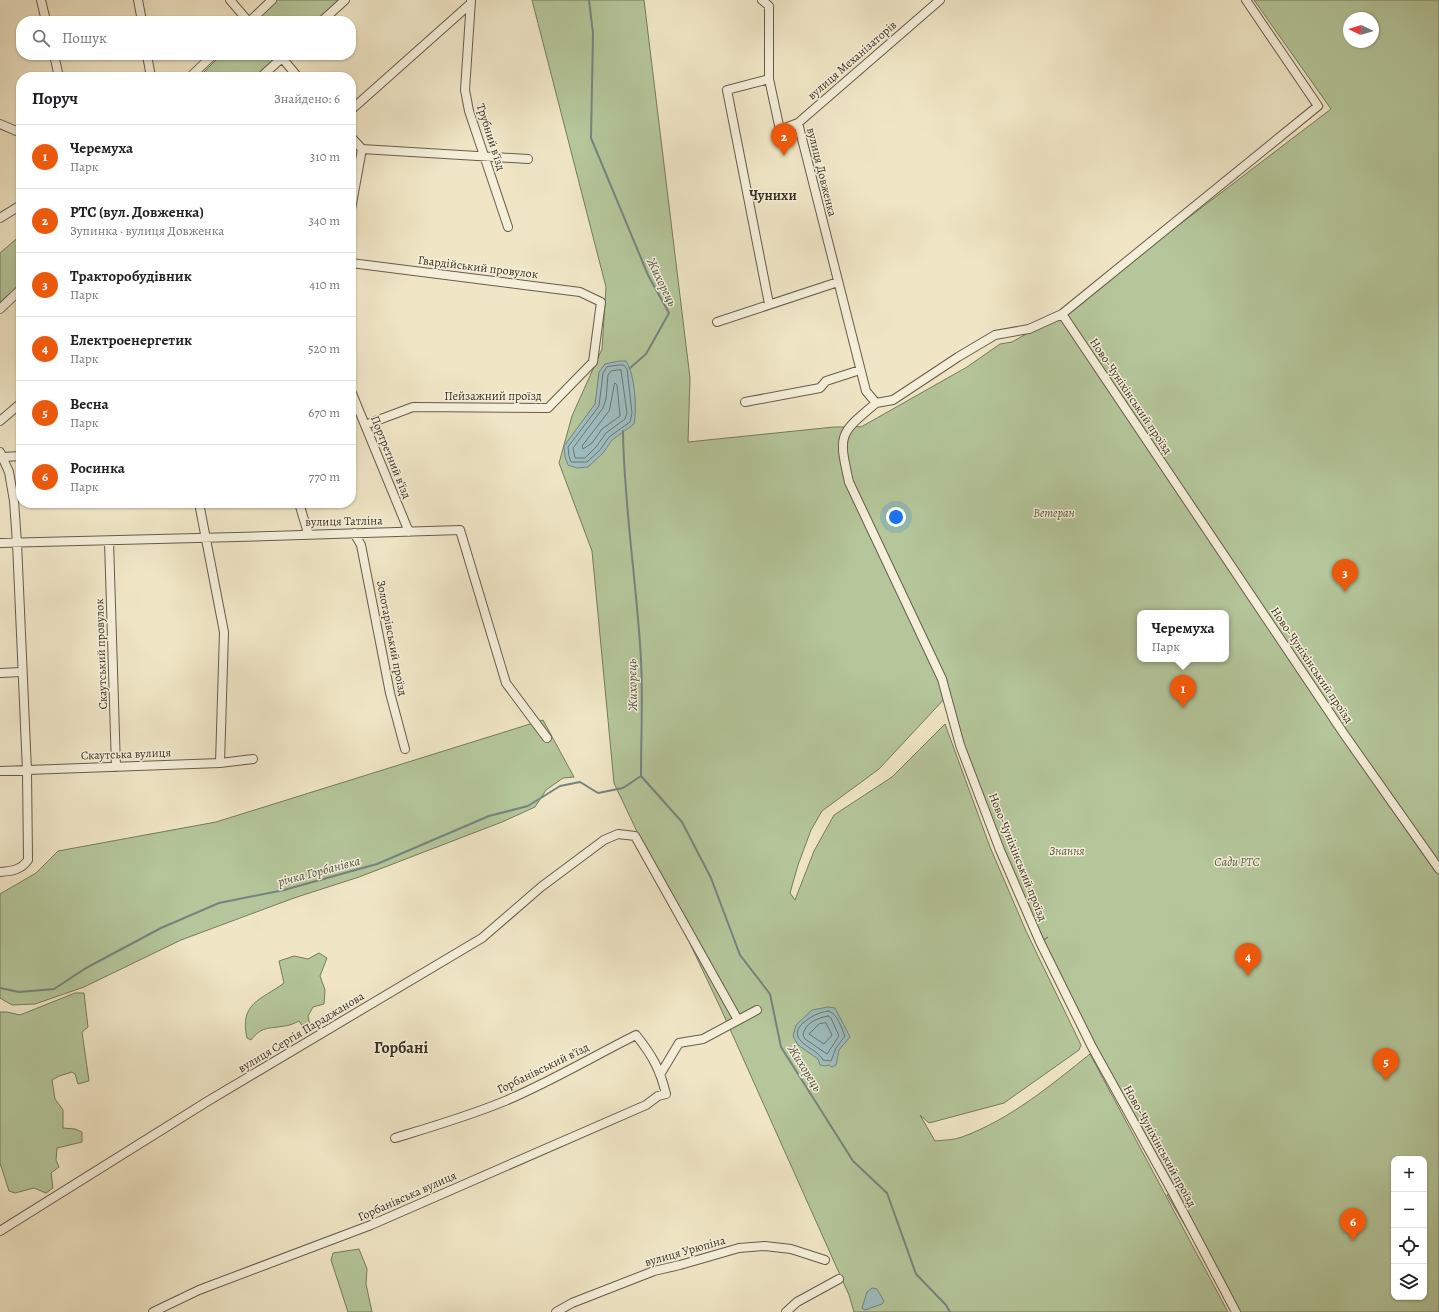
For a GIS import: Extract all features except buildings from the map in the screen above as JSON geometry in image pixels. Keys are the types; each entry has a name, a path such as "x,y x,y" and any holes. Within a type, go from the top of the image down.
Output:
{"street":[{"path":"41,0 45,16"},
{"path":"138,0 141,16"},
{"path":"230,0 244,16"},
{"path":"254,16 272,0"},
{"path":"327,16 345,0"},
{"name":"вулиця Довженка","path":"762,0 769,6 768,79 780,130 798,123 860,370 866,391 876,403"},
{"name":"вулиця Механізаторів","path":"798,123 940,0"},
{"path":"876,403 893,400 958,356 995,335 1029,329 1062,314 1318,106 1246,0"},
{"path":"356,105 470,2"},
{"name":"Трубний в’їзд","path":"470,2 465,90 469,111 508,226"},
{"path":"55,60 57,72"},
{"path":"148,60 150,72"},
{"path":"195,72 208,60"},
{"path":"266,72 279,60"},
{"path":"286,60 294,72"},
{"path":"768,79 727,90 769,304"},
{"path":"0,124 16,131"},
{"path":"356,142 362,149 528,159"},
{"path":"356,182 362,149"},
{"path":"0,218 16,208"},
{"name":"Гвардійський провулок","path":"356,264 580,292 601,302"},
{"path":"717,322 838,282"},
{"path":"0,309 16,294"},
{"name":"Пейзажний проїзд","path":"365,425 413,407 548,408 592,362 601,302"},
{"name":"Ново-Чуніхінський проїзд","path":"1062,314 1344,734 1439,869"},
{"path":"745,402 820,388 826,380 860,370"},
{"name":"Портретний в'їзд","path":"356,403 409,532"},
{"name":"Ново-Чуніхінський проїзд","path":"876,403 849,425 842,441 843,459 849,482 942,679 962,751 1000,850 1040,942 1092,1047 1172,1191 1236,1312"},
{"path":"0,421 16,407"},
{"path":"0,872 9,872 23,866 28,860 27,771 17,543 14,501 9,472 1,455 16,456"},
{"path":"200,508 224,632 220,763"},
{"path":"300,508 308,534"},
{"name":"вулиця Татліна","path":"0,543 206,539 308,534 460,530 506,684 547,738"},
{"name":"Золотарівський проїзд","path":"354,533 361,545 390,693 405,750"},
{"name":"Скаутський провулок","path":"109,541 116,767"},
{"path":"0,673 22,672"},
{"name":"Скаутська вулиця","path":"0,771 220,763 253,759"},
{"name":"вулиця Сергія Параджанова","path":"0,1231 208,1101 482,938 542,887 604,840 618,834 635,836 738,1020"},
{"path":"661,1073 679,1043 703,1040 757,1010"},
{"name":"Горбанівський в'їзд","path":"394,1138 504,1102 636,1035 650,1053 661,1073 666,1094"},
{"name":"Горбанівська вулиця","path":"153,1312 199,1290 371,1225 646,1104 658,1096 666,1094"},
{"name":"вулиця Урюпіна","path":"556,1312 572,1303 647,1274 739,1248 765,1246 791,1249 825,1260"},
{"path":"786,1312 797,1302 839,1279"}],"green space":[{"path":"277,0 342,0 324,16 260,16"},
{"name":"Сади РТС","path":"532,0 644,0 690,378 688,442 834,427 848,427 849,425 861,427 967,367 1000,344 1012,342 1062,314 1331,109 1254,0 1439,0 1439,1312 1236,1312 1167,1195 1172,1191 1041,943 1048,937 1040,942 968,764 947,696 879,769 822,811 811,830 798,865 790,893 795,900 814,851 834,815 892,777 945,724 990,847 1026,931 1081,1045 1079,1050 1004,1103 929,1123 920,1115 935,1141 962,1137 980,1130 1014,1111 1090,1054 1228,1312 854,1312 849,1295 721,1009 614,783 592,551 559,463 572,416 602,349 606,287"},
{"path":"216,60 276,60 262,72 204,72"},
{"path":"16,239 16,290 0,305 0,253"},
{"path":"543,720 574,777 563,778 546,790 535,807 502,822 359,877 294,898 181,940 84,987 35,1004 12,1005 0,998 0,894 36,873 58,851 216,822"},
{"path":"319,953 327,958 320,976 325,990 324,1004 313,1007 308,1016 311,1030 305,1030 299,1021 288,1026 262,1030 251,1040 247,1038 245,1026 246,1017 249,1010 260,999 284,983 279,961 294,956 308,959"},
{"path":"75,993 84,993 88,1027 82,1032 89,1081 78,1084 75,1074 72,1072 52,1080 55,1099 63,1110 63,1128 75,1129 82,1132 82,1142 57,1148 56,1160 59,1167 51,1173 53,1188 46,1193 34,1188 15,1193 9,1191 0,1163 0,1012 20,1015"},
{"path":"359,1249 367,1269 366,1284 372,1312 348,1312 331,1260 333,1253"}],"water":[{"path":"626,361 631,374 635,401 634,424 612,440 603,453 588,467 577,468 568,465 565,457 564,446 595,404 599,372 605,364"},
{"path":"828,1007 835,1008 850,1037 839,1050 836,1065 832,1067 829,1065 820,1065 818,1059 798,1045 793,1036 796,1025 812,1010"},
{"path":"872,1288 877,1289 884,1301 882,1304 865,1310 862,1308 867,1292"}],"waterway":[{"name":"Жихорець","path":"589,0 593,33 591,138 648,275 669,313 646,354 630,368"},
{"name":"Жихорець","path":"623,431 628,517 641,660 641,776 682,822 711,878 740,955 770,994 781,1047 853,1161 887,1193 916,1274 946,1305 950,1312"},
{"name":"річка Горбанівка","path":"0,988 19,992 54,989 86,968 161,928 219,903 284,890 377,864 489,816 528,806 560,786 580,782 598,793 623,788 641,776"}],"place":[{"name":"РТС (вул. Довженка)","path":"784,156"},
{"name":"Тракторобудівник","path":"1345,592"},
{"name":"Черемуха","path":"1183,708"},
{"name":"Електроенергетик","path":"1248,976"},
{"name":"Весна","path":"1386,1081"},
{"name":"Росинка","path":"1353,1241"}],"district":[{"name":"Чунихи","path":"773,195"},
{"name":"Горбані","path":"401,1048"}],"park label":[{"name":"Ветеран","path":"1054,513"},
{"name":"Знання","path":"1067,851"}]}
